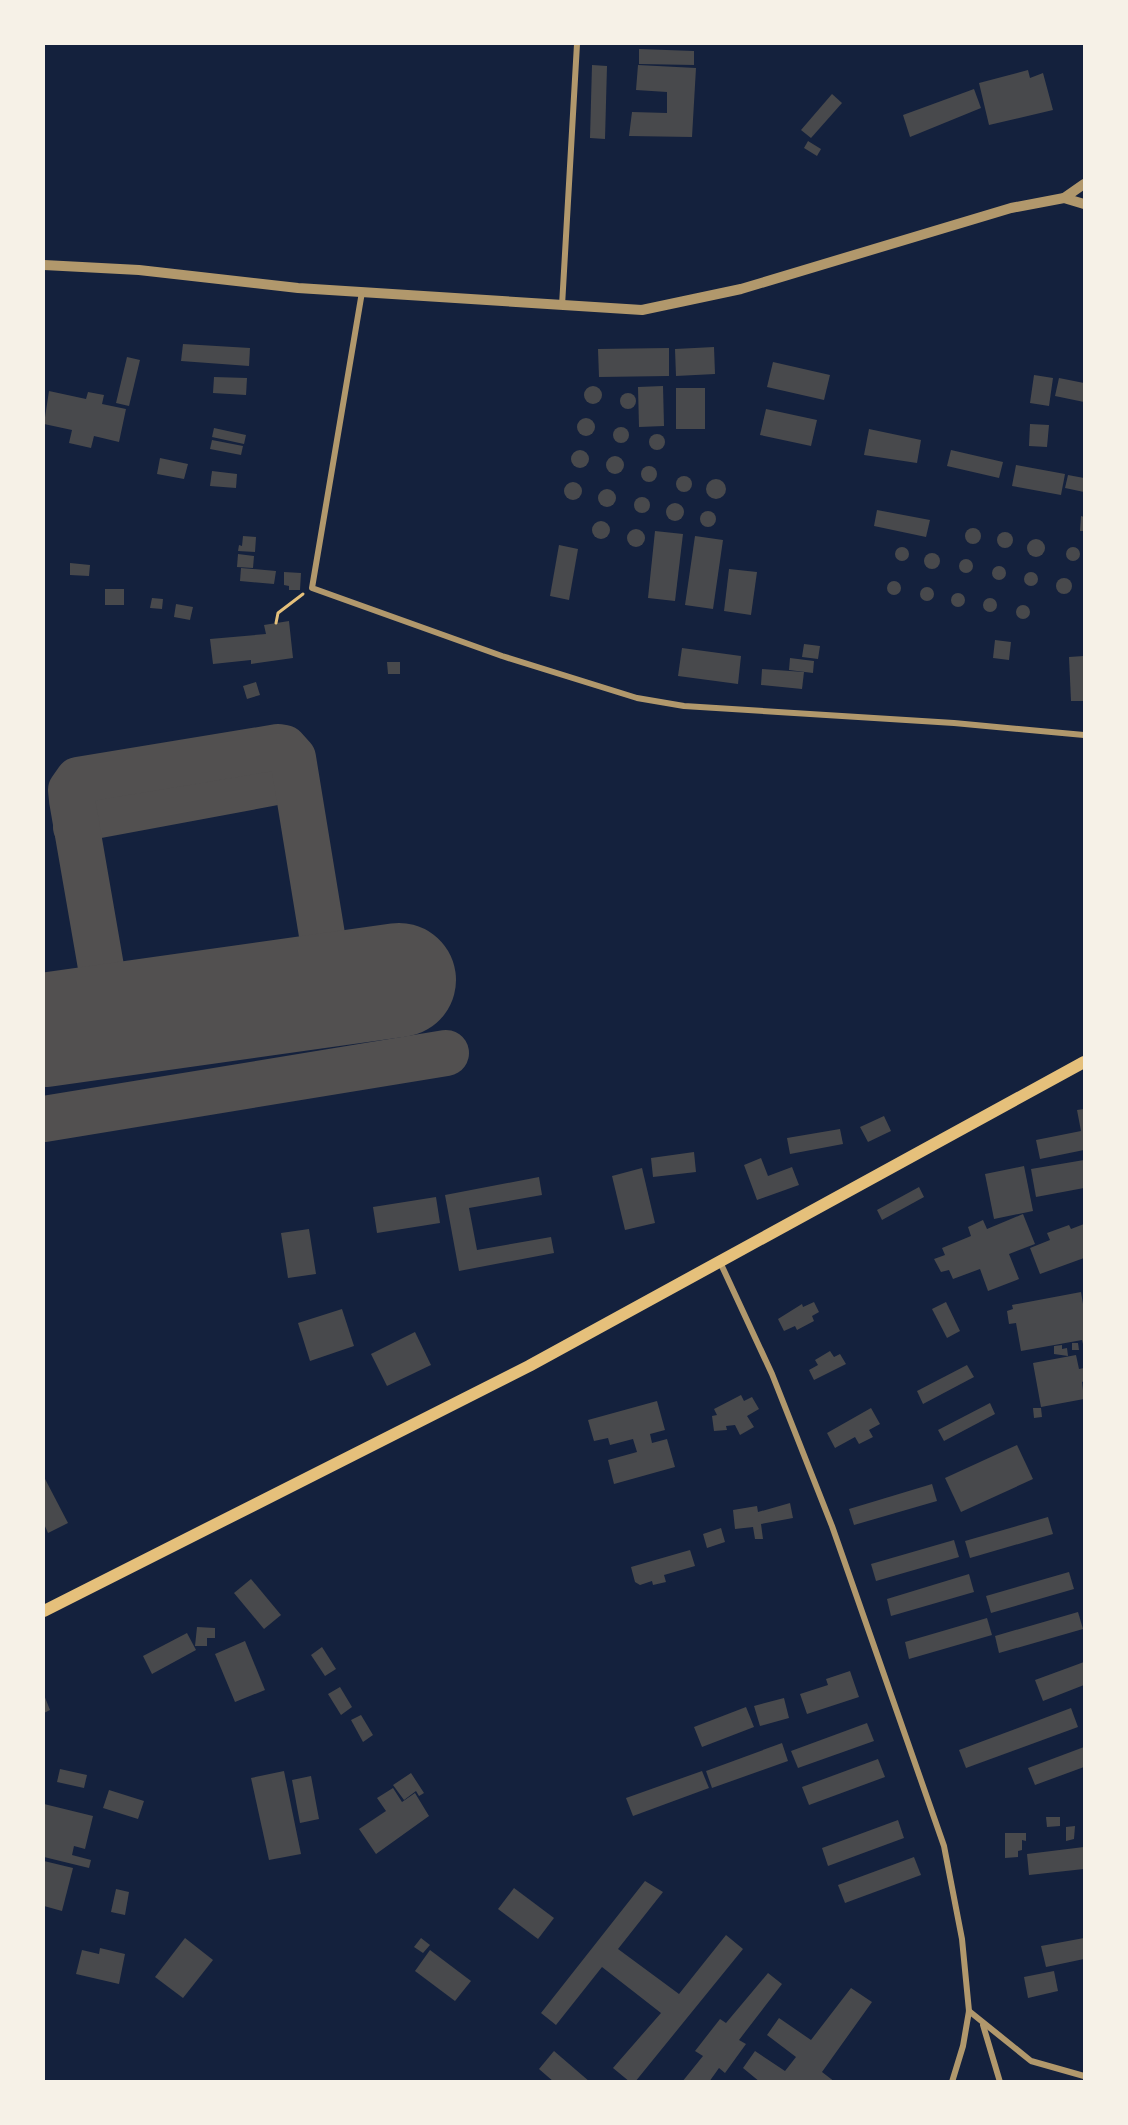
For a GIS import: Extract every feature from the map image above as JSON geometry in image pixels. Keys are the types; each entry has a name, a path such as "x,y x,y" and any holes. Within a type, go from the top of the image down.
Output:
{"main road":[{"path":"44,1611 529,1366 1084,1062"}],"street":[{"path":"562,306 577,44"},
{"path":"44,265 139,270 298,288 642,310 686,303 752,286 1011,208 1064,198 1084,183"},
{"path":"1064,198 1084,204"},
{"path":"362,291 312,588 502,656 637,698 684,706 954,723 1084,735"},
{"path":"720,1262 772,1374 832,1526 940,1835 952,1880 958,1915 969,2011 963,2046 952,2082"},
{"path":"969,2011 982,2024 1031,2061 1084,2076"},
{"path":"982,2024 1000,2082"}],"path":[{"path":"276,623 278,613 312,588"}],"building":[{"path":"639,49 694,51 694,65 639,64"},
{"path":"592,65 607,66 605,139 590,138"},
{"path":"638,65 696,68 692,137 629,136 632,112 667,113 667,92 636,90"},
{"path":"1028,70 1030,78 1043,73 1053,110 989,125 979,83"},
{"path":"974,89 981,108 910,137 903,115"},
{"path":"832,94 842,103 811,138 801,130"},
{"path":"808,141 821,149 817,156 804,148"},
{"path":"183,344 250,348 249,366 181,361"},
{"path":"714,347 715,374 676,376 675,349"},
{"path":"669,348 669,376 599,377 598,349"},
{"path":"127,357 140,360 129,406 116,403"},
{"path":"773,362 830,375 824,400 767,387"},
{"path":"1034,375 1053,378 1049,406 1030,403"},
{"path":"214,377 247,378 246,395 213,393"},
{"path":"1059,378 1084,383 1084,402 1055,396"},
{"path":"593,386 601,391 602,395 597,403 593,404 585,399 584,395 589,387"},
{"path":"663,386 664,426 639,427 638,387"},
{"path":"676,388 705,388 705,429 676,429"},
{"path":"49,391 86,399 88,392 104,395 102,404 126,409 119,442 94,436 91,448 69,443 72,430 44,424"},
{"path":"628,393 636,401 628,409 620,401"},
{"path":"766,409 817,420 811,446 760,435"},
{"path":"582,418 590,418 595,423 593,434 582,436 577,431 577,423"},
{"path":"1030,424 1049,425 1047,447 1029,446"},
{"path":"618,427 624,427 629,435 627,441 618,443 613,438 613,432"},
{"path":"214,428 246,435 244,444 212,437"},
{"path":"869,429 921,440 917,463 864,455"},
{"path":"657,434 665,442 657,450 649,442"},
{"path":"212,440 243,446 241,455 210,449"},
{"path":"580,450 586,453 589,459 586,465 580,468 574,465 571,459 574,453"},
{"path":"951,450 1003,462 999,478 947,466"},
{"path":"611,456 619,456 624,461 622,472 611,474 606,469 606,461"},
{"path":"160,458 188,464 184,479 157,474"},
{"path":"1016,465 1065,474 1061,495 1012,486"},
{"path":"649,466 657,474 649,482 641,474"},
{"path":"212,471 237,474 236,488 210,486"},
{"path":"1068,475 1084,478 1084,492 1065,488"},
{"path":"681,476 687,476 692,484 690,490 681,492 676,487 676,481"},
{"path":"716,479 723,482 726,489 723,496 716,499 709,496 706,489 709,482"},
{"path":"573,482 579,485 582,491 579,497 573,500 567,497 564,491 567,485"},
{"path":"607,489 613,492 616,498 613,504 607,507 601,504 598,498 601,492"},
{"path":"642,497 648,499 650,505 648,511 642,513 636,511 634,505 636,499"},
{"path":"675,503 681,506 684,512 681,518 675,521 669,518 666,512 669,506"},
{"path":"877,510 930,520 926,537 874,526"},
{"path":"708,511 716,519 708,527 700,519"},
{"path":"1081,516 1084,517 1084,531 1080,531"},
{"path":"601,521 607,524 610,530 607,536 601,539 595,536 592,530 595,524"},
{"path":"973,528 981,536 973,544 965,536"},
{"path":"636,529 642,532 645,538 642,544 636,547 630,544 627,538 630,532"},
{"path":"655,531 683,534 675,601 648,598"},
{"path":"1002,532 1008,532 1013,540 1011,546 1002,548 997,543 997,537"},
{"path":"243,536 256,537 255,552 238,551 239,545 242,546"},
{"path":"695,536 723,540 713,609 685,605"},
{"path":"1036,539 1042,542 1045,548 1042,554 1036,557 1030,554 1027,548 1030,542"},
{"path":"559,545 578,549 569,600 550,596"},
{"path":"902,547 907,549 909,554 907,559 902,561 897,559 895,554 897,549"},
{"path":"1070,547 1076,547 1080,554 1076,561 1070,561 1066,557 1066,551"},
{"path":"932,553 940,561 932,569 924,561"},
{"path":"238,554 254,556 253,568 237,567"},
{"path":"963,559 969,559 973,566 969,573 963,573 959,569 959,563"},
{"path":"70,563 90,565 89,576 70,575"},
{"path":"996,566 1002,566 1006,573 1002,580 996,580 992,576 992,570"},
{"path":"241,568 276,571 274,584 240,581"},
{"path":"729,569 757,572 751,615 724,611"},
{"path":"284,572 301,573 300,590 289,590 289,586 284,585"},
{"path":"1028,572 1034,572 1038,579 1034,586 1028,586 1024,582 1024,576"},
{"path":"1061,578 1067,578 1072,586 1070,592 1061,594 1056,589 1056,583"},
{"path":"891,581 897,581 901,588 897,595 891,595 887,591 887,585"},
{"path":"924,587 930,587 934,594 930,601 924,601 920,597 920,591"},
{"path":"105,589 124,589 124,605 105,605"},
{"path":"958,593 963,595 965,600 963,605 958,607 953,605 951,600 953,595"},
{"path":"152,598 163,599 162,609 150,608"},
{"path":"990,598 995,600 997,605 995,610 990,612 985,610 983,605 985,600"},
{"path":"176,604 193,607 190,620 174,617"},
{"path":"1020,605 1026,605 1030,612 1026,619 1020,619 1016,615 1016,609"},
{"path":"289,621 293,658 251,664 251,660 213,664 210,639 266,634 264,625"},
{"path":"995,640 1011,642 1009,660 993,658"},
{"path":"804,644 820,646 818,659 802,657"},
{"path":"682,648 741,656 738,684 678,676"},
{"path":"1084,656 1084,701 1071,701 1069,657"},
{"path":"790,658 814,661 813,673 789,670"},
{"path":"387,662 400,662 400,674 388,674"},
{"path":"762,669 804,672 802,689 761,685"},
{"path":"256,682 260,695 247,699 243,686"},
{"path":"1084,1109 1084,1150 1040,1159 1036,1140 1081,1131 1077,1110"},
{"path":"884,1116 891,1131 868,1142 860,1127"},
{"path":"840,1129 843,1144 790,1154 787,1138"},
{"path":"694,1152 696,1172 653,1177 651,1158"},
{"path":"761,1158 768,1176 792,1167 799,1185 757,1200 744,1165"},
{"path":"1084,1160 1084,1188 1036,1197 1031,1169"},
{"path":"1024,1166 1033,1211 994,1219 985,1174"},
{"path":"642,1168 655,1223 625,1230 612,1176"},
{"path":"539,1177 542,1195 469,1208 477,1250 551,1237 554,1253 459,1271 445,1195"},
{"path":"919,1187 924,1197 882,1220 877,1210"},
{"path":"436,1197 440,1223 377,1233 373,1207"},
{"path":"1023,1214 1035,1244 1009,1254 1019,1279 988,1291 980,1269 953,1279 949,1270 941,1272 934,1259 945,1255 942,1248 971,1236 968,1227 983,1220 987,1229"},
{"path":"1084,1224 1084,1258 1040,1274 1030,1248 1050,1240 1047,1233 1069,1225 1071,1229"},
{"path":"309,1229 316,1274 288,1278 281,1233"},
{"path":"1081,1292 1084,1310 1084,1348 1082,1340 1021,1351 1016,1323 1009,1324 1007,1311 1013,1309 1012,1305"},
{"path":"814,1302 819,1312 812,1316 814,1321 797,1330 795,1326 784,1331 778,1319 802,1304 803,1307"},
{"path":"946,1302 960,1331 947,1338 932,1309"},
{"path":"342,1309 354,1346 310,1361 298,1323"},
{"path":"415,1332 431,1365 387,1386 371,1354"},
{"path":"1072,1343 1078,1343 1079,1350 1072,1350"},
{"path":"1062,1345 1062,1349 1067,1348 1068,1356 1054,1354 1054,1346"},
{"path":"830,1351 834,1357 840,1354 846,1364 814,1380 809,1370 818,1365 815,1360"},
{"path":"1076,1355 1079,1369 1084,1368 1084,1381 1082,1382 1084,1399 1041,1407 1033,1363"},
{"path":"967,1365 974,1377 923,1404 917,1391"},
{"path":"741,1395 744,1401 752,1397 759,1409 747,1416 754,1427 740,1435 735,1425 726,1426 727,1430 714,1431 712,1416 717,1415 714,1409"},
{"path":"657,1401 665,1430 650,1434 652,1443 667,1439 675,1467 614,1484 608,1460 637,1452 633,1439 610,1445 608,1438 594,1441 588,1420"},
{"path":"990,1403 995,1414 944,1441 938,1430"},
{"path":"871,1408 880,1424 869,1430 873,1437 859,1444 855,1437 835,1448 827,1433"},
{"path":"1033,1408 1041,1408 1042,1417 1034,1418"},
{"path":"1017,1445 1033,1479 961,1512 945,1478"},
{"path":"44,1477 68,1523 48,1533 44,1524"},
{"path":"932,1484 937,1501 854,1525 849,1509"},
{"path":"790,1503 793,1518 761,1524 763,1539 755,1539 753,1527 735,1529 733,1510 757,1506 758,1512"},
{"path":"1048,1517 1053,1534 970,1558 965,1541"},
{"path":"721,1528 725,1542 707,1548 703,1534"},
{"path":"954,1540 959,1557 876,1581 871,1564"},
{"path":"690,1550 695,1566 664,1575 666,1582 653,1585 652,1581 640,1585 635,1582 631,1567"},
{"path":"1069,1572 1074,1589 991,1613 986,1596"},
{"path":"969,1574 974,1592 891,1616 887,1599"},
{"path":"251,1579 281,1615 264,1629 234,1593"},
{"path":"1078,1612 1083,1629 999,1653 995,1636"},
{"path":"987,1618 992,1635 909,1659 905,1642"},
{"path":"197,1627 215,1628 215,1638 207,1638 207,1646 195,1646"},
{"path":"187,1633 196,1650 152,1674 143,1656"},
{"path":"245,1641 265,1690 235,1702 215,1654"},
{"path":"322,1647 336,1669 325,1676 311,1655"},
{"path":"1084,1662 1084,1685 1043,1701 1035,1680"},
{"path":"850,1671 859,1697 807,1714 800,1694 828,1685 826,1679"},
{"path":"340,1687 352,1707 341,1715 328,1694"},
{"path":"44,1695 50,1710 44,1713"},
{"path":"784,1698 789,1718 760,1726 754,1706"},
{"path":"746,1707 754,1727 702,1747 694,1727"},
{"path":"1071,1708 1078,1727 966,1768 959,1750"},
{"path":"361,1715 373,1735 363,1742 351,1720"},
{"path":"867,1723 874,1741 798,1768 791,1751"},
{"path":"782,1743 788,1761 712,1788 706,1771"},
{"path":"1084,1747 1084,1767 1035,1785 1028,1768"},
{"path":"878,1759 885,1777 809,1805 802,1787"},
{"path":"60,1769 87,1775 84,1788 57,1782"},
{"path":"284,1771 301,1854 269,1860 251,1778"},
{"path":"702,1771 709,1788 633,1816 626,1798"},
{"path":"411,1773 424,1793 419,1796 416,1791 404,1800 393,1785"},
{"path":"311,1776 319,1819 300,1823 292,1780"},
{"path":"393,1788 402,1802 415,1793 429,1816 376,1854 359,1829 386,1811 377,1798"},
{"path":"109,1790 144,1801 138,1819 103,1808"},
{"path":"44,1804 93,1816 85,1849 74,1846 72,1855 91,1860 89,1868 44,1857"},
{"path":"1046,1817 1060,1817 1060,1826 1047,1827"},
{"path":"898,1820 904,1838 828,1866 822,1848"},
{"path":"1075,1826 1074,1839 1066,1841 1066,1827"},
{"path":"1005,1833 1026,1833 1026,1841 1022,1840 1022,1850 1018,1851 1018,1857 1005,1858"},
{"path":"1084,1847 1084,1869 1029,1875 1027,1854"},
{"path":"914,1857 921,1875 845,1903 838,1885"},
{"path":"44,1861 73,1868 62,1911 44,1906"},
{"path":"645,1881 663,1892 618,1949 679,1994 726,1935 743,1949 635,2082 630,2082 613,2068 661,2013 602,1967 556,2025 541,2013"},
{"path":"514,1888 554,1918 538,1939 498,1909"},
{"path":"116,1889 129,1892 125,1915 111,1912"},
{"path":"185,1938 213,1960 183,1998 155,1977"},
{"path":"421,1938 430,1945 423,1953 414,1947"},
{"path":"1084,1938 1084,1959 1046,1967 1041,1946"},
{"path":"100,1948 125,1954 119,1984 76,1974 82,1950 99,1954"},
{"path":"430,1950 471,1981 455,2001 415,1971"},
{"path":"1054,1971 1058,1991 1028,1998 1024,1977"},
{"path":"768,1973 782,1984 739,2040 746,2044 725,2073 719,2068 709,2082 682,2082 703,2056 695,2051 720,2019 726,2023"},
{"path":"851,1988 872,2002 822,2072 835,2082 760,2082 743,2068 755,2051 785,2071 796,2057 767,2035 779,2018 811,2040"},
{"path":"554,2051 590,2082 554,2082 539,2069"}],"taxiway":[{"path":"110,1019 71,790 78,780 278,747 284,748 293,758 331,990"},
{"path":"76,827 89,817 282,781 297,786"},
{"path":"44,1119 446,1053"}],"runway":[{"path":"44,1030 399,980"}]}
